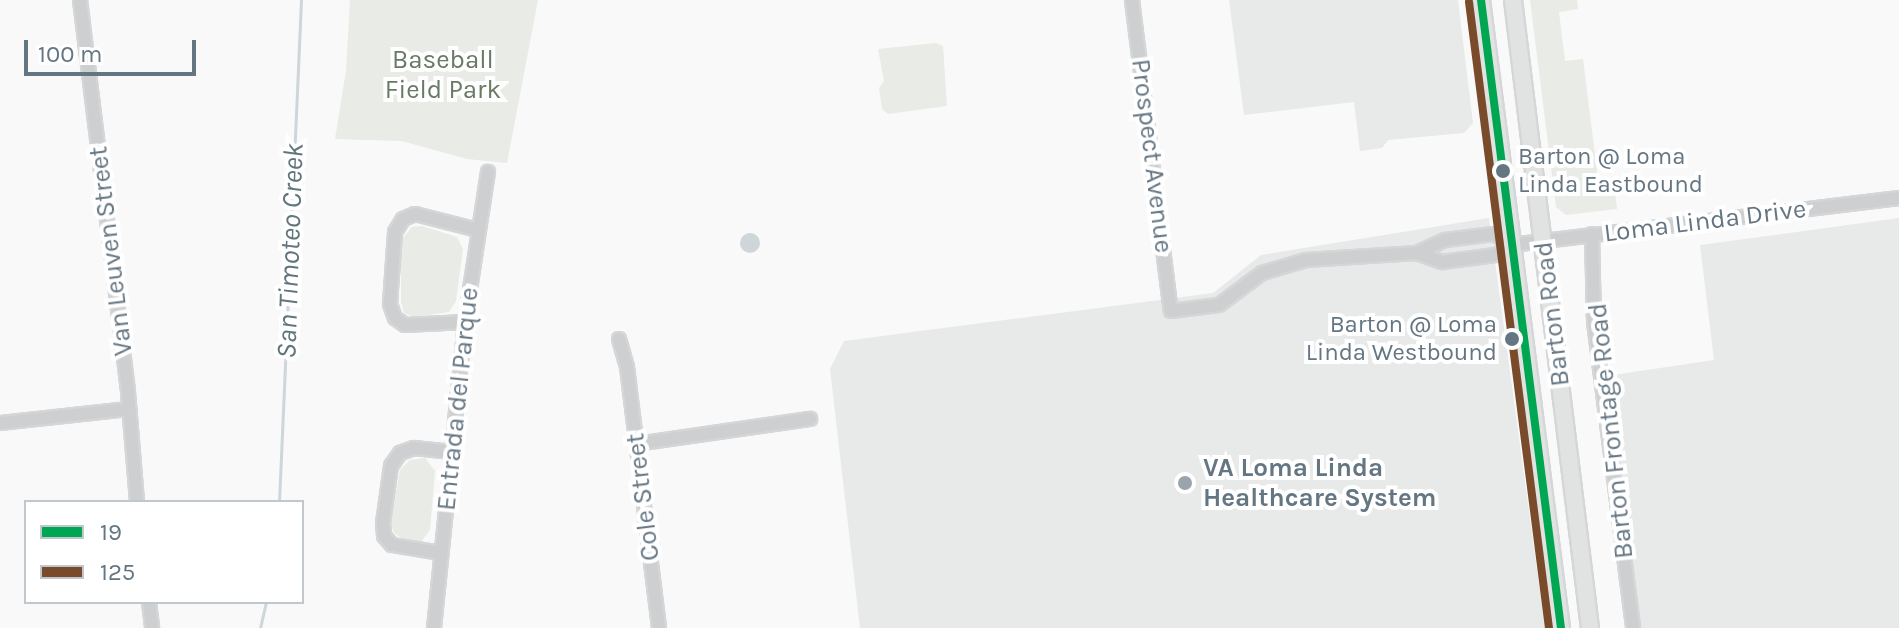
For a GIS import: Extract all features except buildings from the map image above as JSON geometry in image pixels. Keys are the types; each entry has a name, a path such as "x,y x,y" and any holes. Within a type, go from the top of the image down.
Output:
{"main road":[{"name":"Barton Road","path":"1481,0 1561,628"},
{"name":"Barton Road","path":"1513,0 1590,628"}],"street":[{"name":"Van Leuven Street","path":"80,0 129,409 137,500"},
{"name":"Prospect Avenue","path":"1132,0 1171,311"},
{"name":"Entrada del Parque","path":"434,628 465,322 488,172"},
{"name":"Loma Linda Drive","path":"1417,253 1442,262 1496,255 1511,245 1899,198"},
{"path":"465,322 405,325 395,318 390,304 395,232 403,219 415,214 478,230"},
{"name":"Loma Linda Drive","path":"1171,311 1219,305 1262,273 1306,260 1417,253 1445,240 1494,234 1511,245"},
{"name":"Barton Frontage Road","path":"1592,234 1594,322 1633,628"},
{"name":"Cole Street","path":"619,339 627,367 659,628"},
{"path":"0,423 129,409"},
{"path":"636,444 810,419"},
{"path":"441,553 392,545 384,536 383,523 391,466 400,453 414,448 450,452"},
{"path":"149,604 152,628"}],"shaded area":[{"path":"1229,0 1458,0 1473,123 1464,133 1388,140 1382,148 1360,151 1354,102 1244,115"},
{"name":"VA Loma Linda Healthcare System","path":"1489,218 1545,628 860,628 830,369 844,341 1213,293 1261,255"},
{"path":"1899,218 1899,628 1641,628 1606,376 1714,360 1700,245"},
{"path":"750,233 757,236 760,243 757,250 750,253 743,250 740,243 743,236"}],"green space":[{"name":"Baseball Field Park","path":"350,0 538,0 507,163 467,159 402,141 335,139 346,71"},
{"path":"1530,0 1577,0 1578,9 1559,12 1565,61 1583,59 1599,187 1614,185 1617,209 1566,215 1556,207"},
{"path":"936,43 943,46 947,106 888,114 882,109 879,88 884,81 878,49"},
{"path":"422,226 457,237 463,249 456,301 449,312 414,317 404,313 401,302 401,240 412,227"},
{"path":"425,458 435,471 430,530 421,542 403,539 394,533 391,523 400,470 410,460"}],"waterway":[{"name":"San Timoteo Creek","path":"279,500 301,0"},
{"name":"San Timoteo Creek","path":"260,628 266,604"}],"transit line":[{"name":"19","path":"1481,0 1561,628"},
{"name":"125","path":"1469,2 1549,628"}],"place":[{"name":"Barton @ Loma Linda Eastbound","path":"1503,171"},
{"name":"Barton @ Loma Linda Westbound","path":"1512,339"},
{"name":"VA Loma Linda Healthcare System","path":"1185,483"}]}
